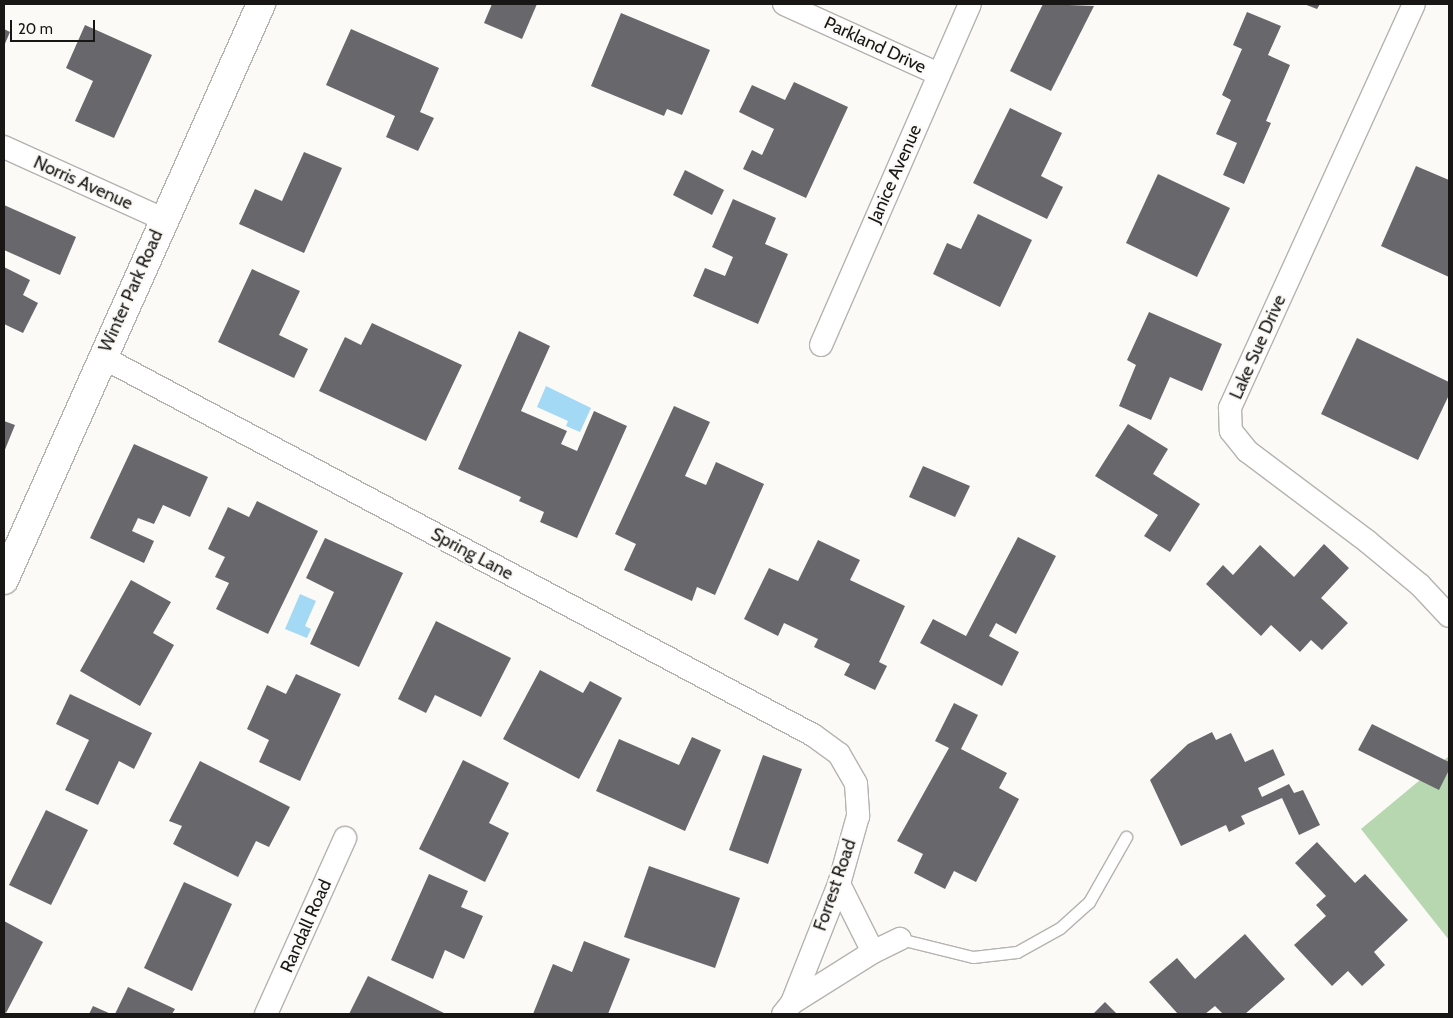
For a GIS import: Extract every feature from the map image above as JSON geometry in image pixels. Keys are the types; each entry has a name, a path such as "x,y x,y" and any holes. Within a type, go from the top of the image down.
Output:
{"street":[{"name":"Winter Park Road","path":"4,580 163,219 261,4"},
{"name":"Parkland Drive","path":"784,4 938,74"},
{"name":"Janice Avenue","path":"820,345 970,4"},
{"name":"Lake Sue Drive","path":"1414,4 1230,408 1231,431 1247,451 1368,542 1420,585 1449,616"},
{"name":"Norris Avenue","path":"4,147 163,219"},
{"name":"Spring Lane","path":"102,358 805,730 839,754"},
{"name":"Forrest Road","path":"787,1008 839,884 858,816 856,784 839,754"},
{"name":"Randall Road","path":"266,1014 345,838"},
{"path":"839,884 873,952"},
{"path":"787,1008 873,952 900,939"}],"lane":[{"path":"900,939 973,957 1017,952 1060,928 1088,902 1126,837"}],"green space":[{"path":"1449,756 1449,940 1361,829"}],"water":[{"path":"546,386 591,408 580,432 566,426 568,421 537,407"},
{"path":"300,594 316,601 305,626 311,629 307,638 285,629"}],"building":[{"path":"492,4 537,4 522,39 484,23"},
{"path":"1043,4 1094,6 1051,91 1010,71"},
{"path":"1304,4 1320,4 1317,9"},
{"path":"1247,12 1281,26 1268,55 1290,65 1266,121 1271,123 1244,184 1223,175 1237,143 1216,134 1231,100 1222,95 1242,49 1233,45"},
{"path":"621,13 710,50 682,115 667,109 664,116 591,86"},
{"path":"85,25 152,55 114,138 75,121 93,81 66,68"},
{"path":"4,29 10,32 4,46"},
{"path":"351,29 439,68 420,112 434,118 418,151 386,137 395,116 326,85"},
{"path":"794,82 848,107 806,198 743,169 752,150 762,155 774,129 739,112 752,85 785,100"},
{"path":"1010,108 1062,133 1041,176 1063,187 1047,219 973,183"},
{"path":"304,152 342,168 304,253 239,224 255,189 282,201"},
{"path":"1416,166 1449,180 1449,277 1381,246"},
{"path":"685,170 724,190 712,215 673,195"},
{"path":"1158,174 1230,208 1197,277 1126,243"},
{"path":"733,199 776,218 765,244 788,254 758,324 693,296 705,268 725,276 733,257 712,247"},
{"path":"4,205 76,237 60,275 4,250"},
{"path":"978,214 1032,240 1000,307 933,274 947,243 961,249"},
{"path":"4,267 30,280 23,295 38,303 23,333 4,324"},
{"path":"252,269 300,291 279,335 308,349 294,378 218,342"},
{"path":"1149,312 1222,344 1202,391 1170,377 1151,420 1119,406 1136,365 1127,360"},
{"path":"372,323 462,365 426,441 319,391 345,337 361,345"},
{"path":"519,331 550,346 521,411 567,431 561,444 577,451 594,411 627,426 577,538 540,522 544,512 519,501 521,497 458,469"},
{"path":"1357,338 1449,382 1449,395 1418,460 1321,414"},
{"path":"674,406 710,422 685,476 706,485 716,462 764,484 715,595 697,587 692,601 624,570 636,544 615,534"},
{"path":"4,421 15,425 4,452"},
{"path":"1128,424 1168,449 1153,474 1200,504 1170,552 1144,536 1158,515 1095,476"},
{"path":"134,444 208,477 190,517 163,505 154,524 138,518 132,531 154,541 144,563 90,538"},
{"path":"923,466 970,486 955,517 909,497"},
{"path":"257,501 318,531 268,634 216,609 229,583 215,577 225,557 208,549 228,507 249,517"},
{"path":"1018,537 1056,556 1016,634 996,623 989,636 1019,652 1002,686 920,643 933,619 966,636"},
{"path":"325,538 403,573 359,667 310,644 334,592 306,578"},
{"path":"818,540 860,560 850,580 905,606 879,662 887,666 875,690 844,675 850,664 814,647 818,639 784,623 778,636 744,619 769,568 798,581"},
{"path":"1324,544 1349,568 1321,598 1348,623 1322,650 1311,640 1300,652 1271,625 1261,636 1206,584 1223,565 1233,575 1260,545 1294,577"},
{"path":"131,580 171,602 153,633 174,645 140,706 80,671"},
{"path":"436,621 511,658 481,717 435,695 426,713 398,699"},
{"path":"540,670 583,693 590,681 622,698 579,779 503,739"},
{"path":"296,674 341,694 300,781 259,762 269,740 247,729 267,685 286,694"},
{"path":"70,694 152,733 134,769 119,761 98,805 65,790 89,740 56,724"},
{"path":"954,703 978,715 961,749 1007,773 999,788 1019,799 976,882 954,871 945,889 914,873 923,854 897,841 949,748 935,741"},
{"path":"1372,724 1449,762 1449,770 1439,790 1358,750"},
{"path":"1212,732 1216,740 1231,733 1245,762 1273,749 1285,775 1258,788 1262,797 1289,784 1294,793 1303,790 1320,825 1299,835 1282,798 1241,816 1245,824 1229,832 1226,825 1181,846 1150,780 1188,744"},
{"path":"692,737 721,750 685,831 596,791 619,739 679,765"},
{"path":"763,755 802,769 768,864 729,850"},
{"path":"463,760 509,783 489,823 509,833 485,882 419,849"},
{"path":"200,761 290,807 269,847 256,841 238,877 173,844 182,826 169,821"},
{"path":"46,810 88,830 51,905 9,885"},
{"path":"1317,842 1355,883 1365,874 1408,920 1374,952 1385,965 1362,986 1348,971 1332,986 1294,945 1326,916 1316,905 1326,896 1295,863"},
{"path":"649,866 740,898 715,968 624,937"},
{"path":"429,874 468,891 461,907 483,916 464,959 445,950 433,979 391,960"},
{"path":"184,882 232,904 192,991 144,968"},
{"path":"4,921 43,942 6,1013 4,1012"},
{"path":"1245,934 1285,979 1245,1014 1223,1014 1215,1006 1205,1014 1178,1014 1149,982 1177,958 1195,979"},
{"path":"584,941 630,959 608,1014 533,1014 553,964 572,972"},
{"path":"368,976 446,1014 349,1014"},
{"path":"128,987 175,1009 172,1014 115,1014"},
{"path":"1105,1002 1117,1014 1093,1014"},
{"path":"93,1006 111,1014 89,1014"}]}
